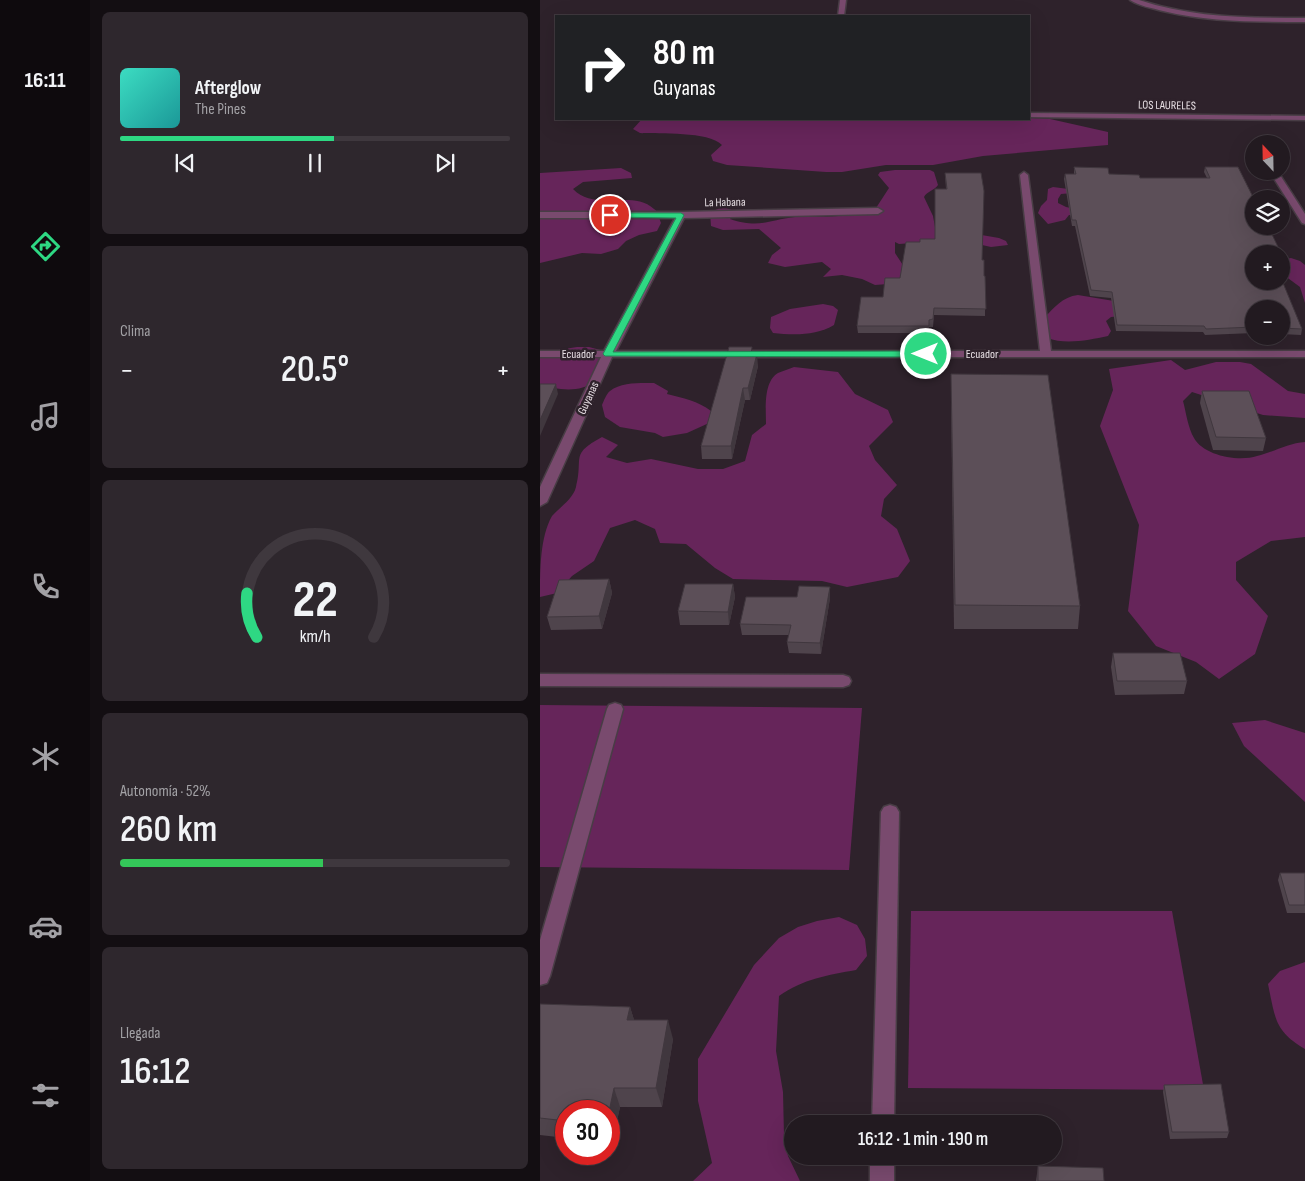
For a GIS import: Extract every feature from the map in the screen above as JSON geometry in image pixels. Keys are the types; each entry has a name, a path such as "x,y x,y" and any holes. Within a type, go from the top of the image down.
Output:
{"street":[{"path":"841,15 843,0"},
{"path":"1133,0 1166,10 1206,17 1242,20 1305,20"},
{"name":"LOS LAURELES","path":"1030,115 1305,118"},
{"path":"1024,175 1046,354"},
{"path":"1280,180 1305,221"},
{"name":"La Habana","path":"540,215 681,215 878,211"},
{"name":"Guyanas","path":"540,502 608,354 681,215"},
{"name":"Ecuador","path":"540,354 1305,354"},
{"path":"540,680 843,681"},
{"path":"540,976 615,709"},
{"path":"883,1115 890,812"},
{"path":"882,1165 882,1181"}],"shaded area":[{"path":"1030,118 1050,119 1108,132 1108,145 983,156 933,165 886,165 842,172 826,172 727,165 713,161 711,155 722,145 706,137 683,134 640,133 633,129 641,120 1030,120"},
{"path":"621,168 631,173 632,178 583,182 573,189 582,196 592,199 645,203 655,210 658,215 661,223 657,231 639,235 626,241 618,249 601,254 582,253 540,263 540,173"},
{"path":"930,170 934,172 938,185 924,197 933,216 935,227 999,238 1006,241 1008,245 991,247 973,243 926,242 899,244 895,242 895,253 914,282 875,285 862,279 842,275 823,277 831,269 822,262 785,267 768,263 772,255 781,248 759,229 723,230 711,226 710,212 723,207 735,211 730,219 756,224 800,216 838,216 876,208 889,188 878,175 880,172"},
{"path":"1053,187 1076,190 1073,193 1061,194 1058,203 1066,207 1095,213 1093,216 1069,215 1065,220 1048,224 1038,213 1041,206 1047,200 1048,189"},
{"path":"1290,258 1300,261 1305,265 1305,303 1300,287 1290,280"},
{"path":"1078,295 1120,302 1121,316 1111,317 1106,321 1111,331 1108,336 1070,341 1047,338 1044,318 1063,300"},
{"path":"823,304 833,306 838,310 834,325 827,329 812,333 796,334 773,333 770,328 771,317 790,309"},
{"path":"589,347 608,352 594,381 582,388 575,389 560,389 540,385 540,357 552,351"},
{"path":"1171,360 1185,370 1216,362 1251,364 1288,391 1305,394 1305,418 1263,415 1192,392 1183,401 1194,438 1199,444 1214,453 1232,458 1250,458 1305,442 1305,537 1271,541 1236,562 1236,580 1268,616 1255,654 1219,679 1196,662 1156,646 1128,611 1139,525 1100,426 1113,390 1109,369"},
{"path":"794,367 838,372 855,394 888,410 893,422 869,446 875,460 897,485 884,499 881,516 897,529 910,561 898,577 847,587 822,581 733,579 715,568 686,544 660,543 655,529 635,520 610,528 594,561 572,576 557,593 540,597 543,544 548,524 552,516 569,499 576,487 581,453 585,448 602,437 618,445 606,457 627,463 651,459 698,469 723,469 745,461 752,435 766,424 766,396 773,377"},
{"path":"637,383 654,383 668,391 667,394 696,402 711,411 709,423 687,433 663,437 655,433 620,427 605,417 602,405 606,396 614,388"},
{"path":"540,705 862,708 849,870 540,867"},
{"path":"1265,720 1305,733 1305,802 1244,746 1232,723"},
{"path":"911,911 1172,911 1204,1090 908,1088"},
{"path":"839,917 857,925 865,939 867,956 856,970 826,976 797,985 779,996 776,1051 783,1092 784,1165 792,1165 800,1181 693,1181 712,1163 698,1101 698,1059 754,965 779,938 798,927"},
{"path":"1305,962 1305,1049 1287,1036 1278,1022 1268,984 1280,971"}],"building":[{"path":"1074,167 1108,168 1109,174 1139,175 1140,178 1210,178 1205,167 1238,167 1250,190 1245,190 1245,235 1272,235 1277,245 1245,245 1245,290 1286,290 1302,329 1290,328 1290,300 1245,300 1245,327 1206,329 1204,326 1117,325 1112,292 1091,290 1076,220 1072,220 1065,174 1076,174"},
{"path":"945,173 981,173 984,191 982,260 984,260 986,309 934,308 933,319 929,320 929,326 857,326 861,297 883,297 885,278 900,278 906,242 920,242 920,239 935,239 935,189 947,189"},
{"path":"729,347 752,347 751,354 757,354 748,388 743,388 731,446 701,446"},
{"path":"951,374 1048,375 1080,606 955,605"},
{"path":"540,384 556,384 540,420"},
{"path":"1202,391 1249,391 1266,438 1216,437"},
{"path":"609,579 599,616 547,617 559,580"},
{"path":"685,584 733,584 728,612 678,611"},
{"path":"799,586 830,587 820,643 787,642 791,625 740,624 746,597 797,597"},
{"path":"1113,653 1180,653 1187,681 1117,681"},
{"path":"1280,873 1305,873 1305,905 1289,905"},
{"path":"540,1004 630,1007 627,1020 668,1020 656,1088 614,1088 612,1100 555,1100 555,1120 540,1118"},
{"path":"1221,1084 1229,1132 1172,1132 1164,1085"},
{"path":"1038,1166 1103,1168 1104,1181 1038,1181"}],"route":[{"path":"610,215 681,215 608,354 926,354"}]}
